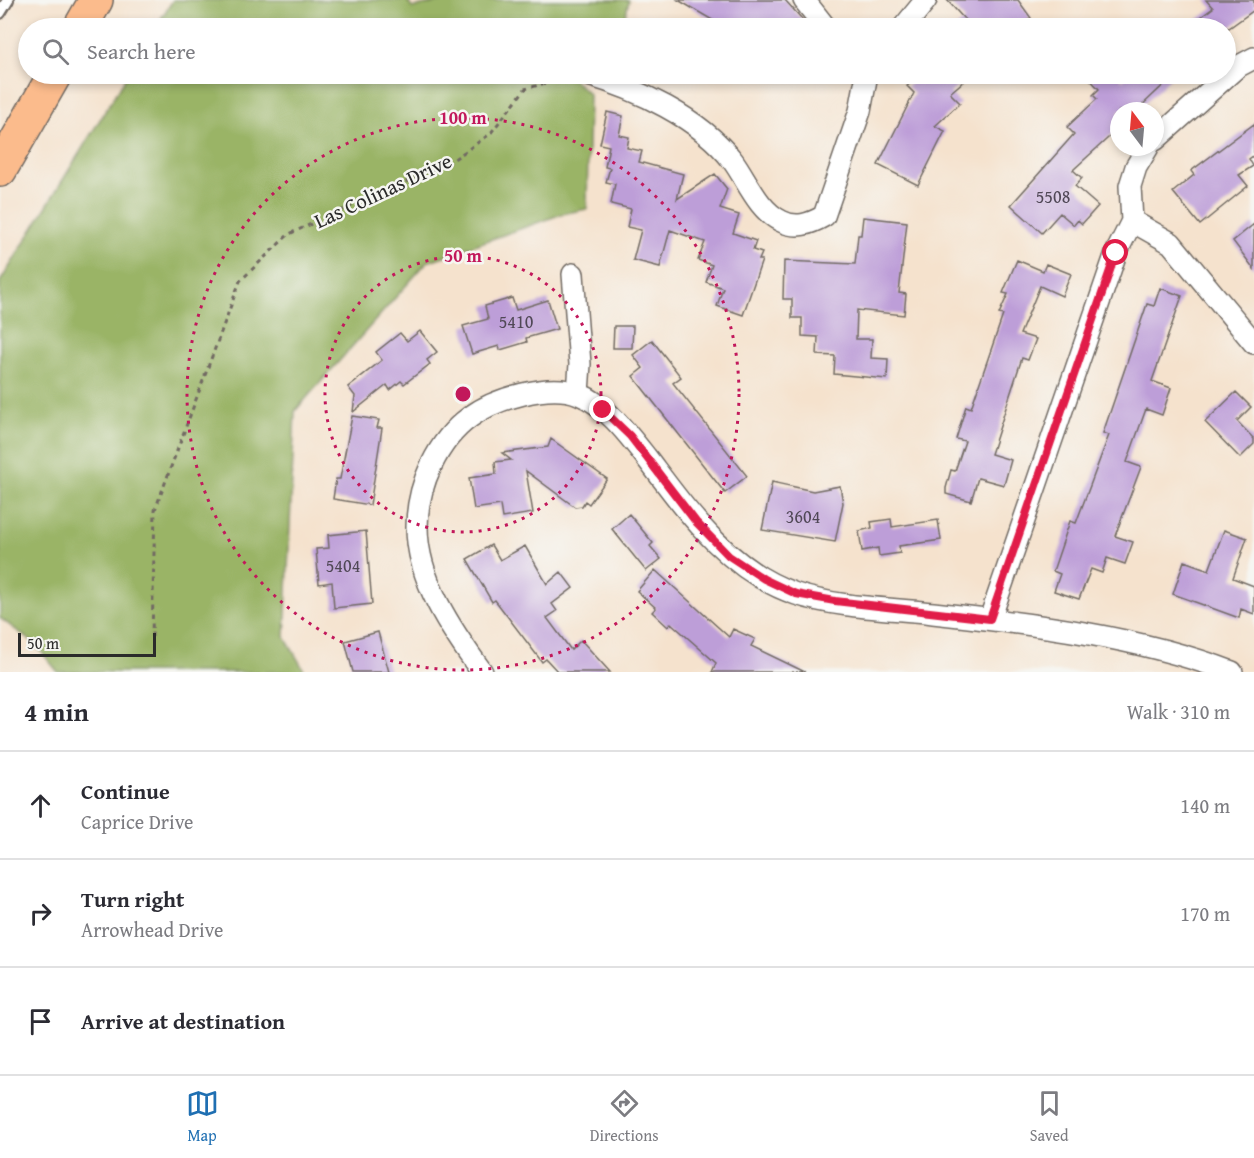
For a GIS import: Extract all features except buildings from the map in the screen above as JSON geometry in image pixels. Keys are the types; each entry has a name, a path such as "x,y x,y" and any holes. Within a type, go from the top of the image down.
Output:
{"main road":[{"path":"86,18 96,0"},
{"path":"0,170 49,84"}],"street":[{"path":"804,0 818,18"},
{"path":"911,18 926,0"},
{"path":"1236,68 1254,58"},
{"path":"613,84 639,93 684,118 709,136 732,160 763,206 780,221 793,225 810,224 824,216 860,111 865,84"},
{"path":"1164,132 1218,84"},
{"path":"990,619 1116,253 1132,221 1130,186 1136,167 1143,156"},
{"path":"1132,221 1171,243 1254,343"},
{"path":"573,274 579,364 578,393"},
{"path":"482,672 435,597 421,562 417,526 423,489 435,456 454,429 481,409 507,397 536,393 578,393 603,410 630,436 696,522 729,556 764,579 796,594 835,601 990,619 1174,651 1232,672"}],"lane":[{"path":"0,13 8,0"}],"path":[{"name":"Las Colinas Drive","path":"152,638 155,510 240,281 288,234 450,162 490,134 525,89 541,84"}],"green space":[{"path":"173,0 407,0 412,8 449,0 629,0 625,18 161,18"},
{"path":"122,84 578,84 589,94 587,209 562,214 427,262 295,411 285,637 305,672 58,672 35,644 0,618 0,282"}],"route":[{"path":"603,410 630,436 696,522 729,556 764,579 796,594 835,601 990,619 1116,253"}]}
